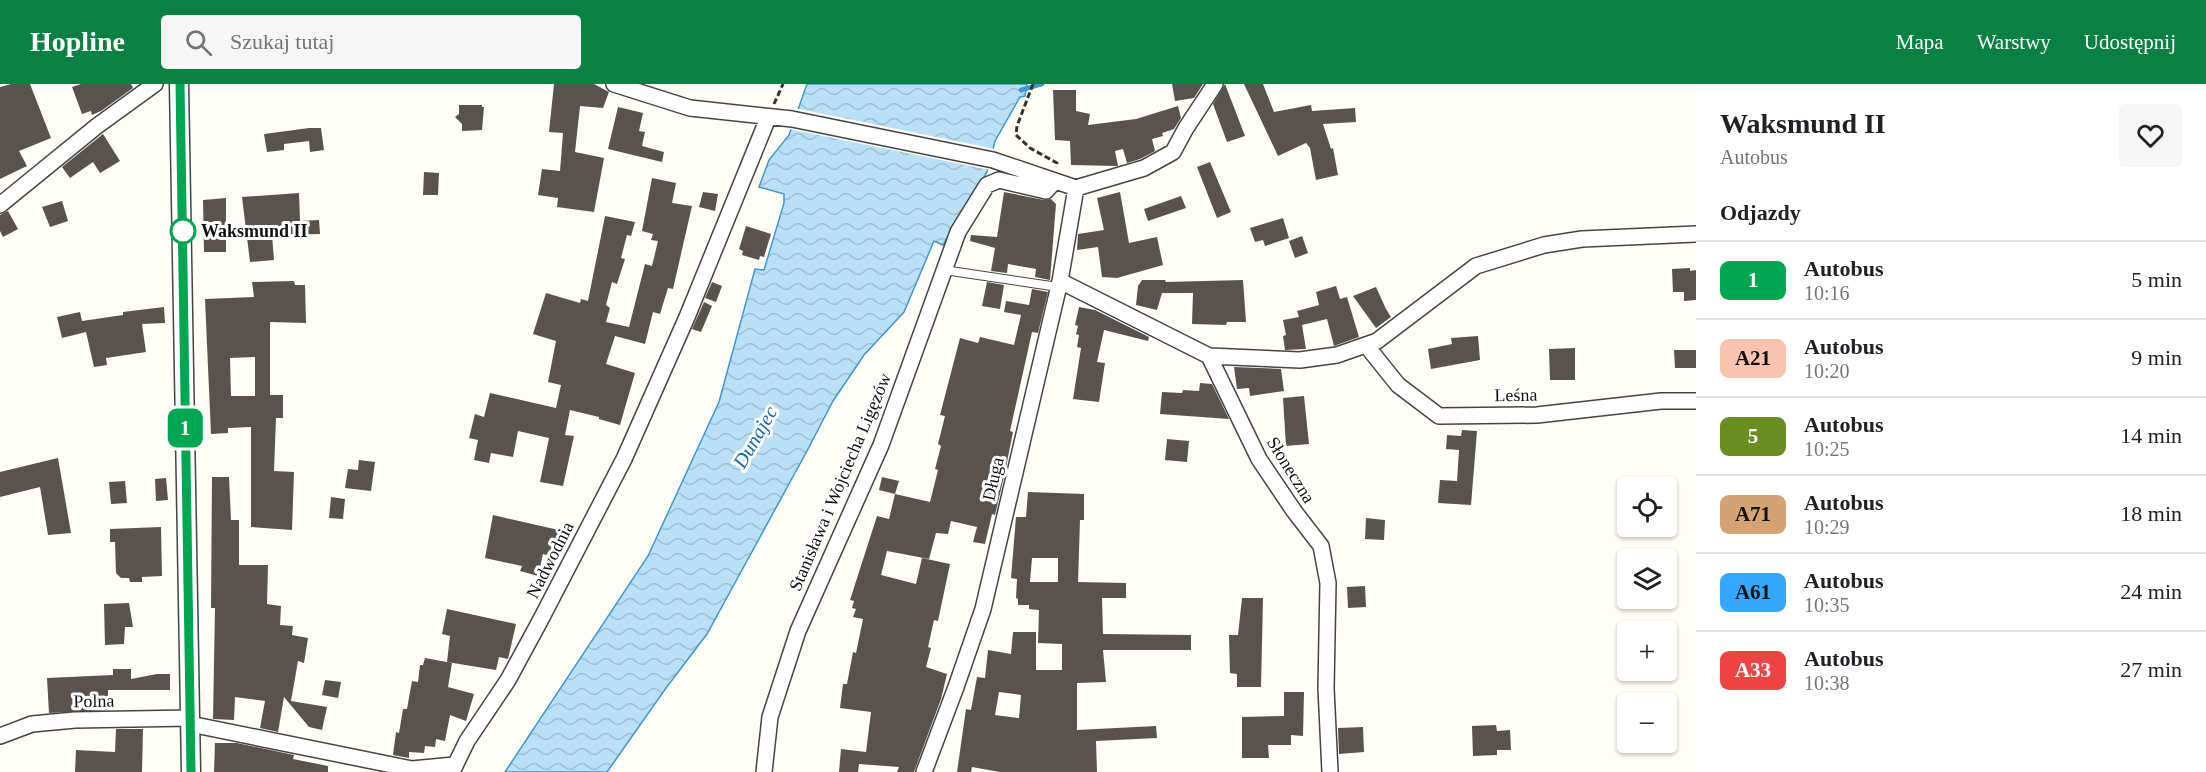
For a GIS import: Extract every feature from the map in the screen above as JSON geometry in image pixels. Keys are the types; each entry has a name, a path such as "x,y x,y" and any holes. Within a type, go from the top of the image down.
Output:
{"street":[{"path":"0,205 97,126 155,84"},
{"path":"180,84 191,772"},
{"path":"614,84 690,108 792,119 993,160 1076,188 1143,168 1173,152 1215,84"},
{"name":"Nadwodnia","path":"190,721 412,769 453,769 540,621 624,459 687,317 768,118"},
{"name":"Stanisława i Wojciecha Ligęzów","path":"764,772 770,717 798,632 881,445 958,232 987,185 999,180 1046,191 1055,181"},
{"name":"Długa","path":"924,772 982,609 1059,284 1076,188"},
{"path":"1059,284 1209,356 1300,360 1337,355 1377,341 1476,266 1544,245 1582,239 1696,234"},
{"name":"Leśna","path":"1366,345 1398,385 1439,416 1537,415 1661,401 1696,401"},
{"name":"Słoneczna","path":"1209,356 1259,459 1294,512 1321,546 1328,583 1326,688 1330,772"},
{"name":"Polna","path":"0,736 32,724 75,720 190,721"}],"lane":[{"path":"944,270 1059,284"}],"path":[{"path":"1033,84 1017,126 1016,135 1030,148 1057,163 1055,181"}],"water":[{"name":"Dunajec","path":"807,84 1027,84 1025,96 1020,97 995,141 987,172 943,245 934,241 904,312 864,355 833,401 707,634 607,772 505,772 648,556 719,402 755,269 764,270 784,203 784,194 759,187 769,160 789,135"}],"pier":[{"path":"794,108 995,149 990,170 789,129"}],"building":[{"path":"11,84 30,84 51,138 19,151 27,166 0,179 0,87"},
{"path":"81,84 131,84 133,88 92,115 91,111 82,114 72,87"},
{"path":"554,84 594,84 609,92 603,108 580,106 575,152 604,158 594,212 557,207 558,198 538,195 542,169 560,171 563,133 549,132"},
{"path":"1172,84 1203,84 1194,98 1175,101"},
{"path":"1225,84 1245,136 1227,142 1213,104"},
{"path":"1244,84 1263,84 1274,112 1311,105 1312,111 1355,108 1356,122 1323,124 1331,149 1333,148 1338,175 1316,180 1310,148 1306,143 1278,156"},
{"path":"1053,90 1076,90 1076,111 1090,114 1088,125 1136,119 1178,106 1181,118 1174,129 1162,133 1163,136 1152,139 1155,151 1140,159 1127,163 1123,149 1115,151 1118,166 1071,165 1070,141 1055,140"},
{"path":"459,105 482,105 484,107 482,130 462,131 462,124 455,117 459,114"},
{"path":"618,107 643,113 639,131 645,132 642,146 664,152 662,162 608,149"},
{"path":"321,128 324,150 310,152 309,141 284,144 284,150 267,152 264,134"},
{"path":"103,134 120,161 100,173 93,162 70,178 62,167"},
{"path":"1210,162 1231,212 1217,218 1197,167"},
{"path":"424,172 439,173 438,195 423,195"},
{"path":"652,178 676,183 672,203 692,206 673,289 668,288 660,314 653,312 645,344 615,336 606,364 635,373 620,425 570,410 565,435 574,436 563,486 540,482 549,438 518,431 513,457 491,453 489,463 474,460 478,440 469,438 475,414 484,417 490,393 556,408 561,385 548,382 556,341 533,334 546,293 580,303 581,299 588,301 605,216 635,222 631,236 627,235 621,258 625,259 617,284 612,282 606,305 610,308 606,322 629,327 645,264 652,266 658,241 651,240 653,234 642,231"},
{"path":"703,192 718,194 715,211 699,207"},
{"path":"1004,192 1044,200 1051,199 1056,204 1050,280 1035,277 1036,269 1008,264 1007,273 991,271 995,248 970,241 971,235 997,237"},
{"path":"1120,192 1129,243 1157,237 1163,265 1117,278 1102,277 1098,247 1077,250 1078,234 1104,230 1097,198"},
{"path":"299,193 300,221 319,220 320,234 272,235 274,260 250,262 242,197"},
{"path":"1181,196 1186,208 1148,221 1144,209"},
{"path":"226,198 226,252 204,252 203,200"},
{"path":"62,201 68,221 50,227 42,207"},
{"path":"8,211 18,229 3,237 0,231 0,215"},
{"path":"1283,218 1289,238 1265,246 1263,240 1255,242 1250,228"},
{"path":"746,226 771,234 764,257 760,256 759,260 742,255 743,251 739,249"},
{"path":"1302,236 1308,253 1295,258 1289,241"},
{"path":"1690,268 1690,271 1696,270 1696,300 1684,301 1684,292 1673,292 1672,269"},
{"path":"1142,280 1165,280 1166,282 1243,280 1246,322 1227,322 1226,325 1192,324 1193,293 1162,293 1157,310 1136,305 1138,286"},
{"path":"294,281 295,285 305,285 306,323 270,322 270,395 283,395 283,418 276,418 274,471 294,472 292,530 251,527 251,427 228,428 228,433 211,434 205,299 254,297 252,282","holes":["255,357 255,396 231,396 230,358"]},
{"path":"712,282 722,286 716,302 705,298"},
{"path":"987,282 1004,285 1000,309 982,306"},
{"path":"1336,286 1340,299 1347,297 1359,337 1334,346 1327,319 1302,325 1306,349 1285,350 1283,336 1286,335 1283,320 1299,317 1297,311 1319,305 1316,292"},
{"path":"1376,287 1391,317 1376,328 1353,296"},
{"path":"1032,289 1048,292 1038,333 1032,332 1010,431 1013,432 1005,472 995,515 992,514 985,544 973,542 977,527 951,521 948,534 936,533 929,559 887,551 881,575 916,584 922,558 950,564 938,621 934,620 926,667 947,674 941,699 914,772 897,772 899,767 859,764 858,772 839,772 841,749 866,752 871,712 840,708 843,684 847,684 853,652 856,653 863,619 853,617 856,609 852,608 854,601 850,600 877,516 889,519 895,494 930,502 938,470 935,469 941,446 938,444 945,416 940,415 960,338 978,343 980,337 1014,345 1021,315 1004,312 1006,301 1029,305"},
{"path":"704,302 712,306 701,332 692,329"},
{"path":"164,307 165,323 142,324 146,352 106,358 107,365 94,367 86,332 62,338 57,317 80,312 82,321 123,315 123,312"},
{"path":"1079,307 1095,310 1149,337 1148,341 1104,330 1097,362 1105,363 1099,402 1073,399 1081,348 1077,347 1079,335 1076,334 1078,326 1075,325"},
{"path":"1478,336 1480,360 1431,369 1428,349 1452,344 1451,338"},
{"path":"1575,348 1575,380 1550,380 1549,349"},
{"path":"1674,350 1696,350 1696,368 1675,368"},
{"path":"1234,367 1281,369 1284,391 1250,396 1249,388 1237,389"},
{"path":"1200,383 1212,384 1229,419 1160,414 1162,392 1199,391"},
{"path":"1304,396 1309,444 1286,446 1283,398"},
{"path":"1462,430 1477,431 1471,505 1438,503 1440,480 1457,481 1459,450 1446,449 1447,435 1461,436"},
{"path":"1167,439 1189,441 1187,462 1165,460"},
{"path":"58,458 71,533 48,535 40,487 0,497 0,472"},
{"path":"359,460 375,462 371,491 345,488 348,469 358,470"},
{"path":"212,477 229,477 231,520 239,520 239,565 268,565 267,604 281,606 280,625 293,626 292,635 308,638 304,663 298,661 291,701 327,707 322,730 309,727 284,697 278,732 260,728 265,701 235,697 234,720 213,719 215,608 211,608"},
{"path":"882,477 899,481 895,494 879,490"},
{"path":"166,478 168,500 156,501 155,479"},
{"path":"125,481 127,503 111,504 109,482"},
{"path":"1028,492 1084,494 1084,520 1080,520 1078,582 1126,583 1126,598 1102,598 1103,634 1191,635 1191,650 1103,650 1106,682 1077,683 1077,730 1156,726 1157,738 1096,741 1097,772 1000,772 972,767 971,772 957,772 966,709 971,710 977,677 985,678 988,650 1011,654 1013,632 1036,632 1036,670 1062,670 1062,644 1038,643 1039,610 1029,609 1029,605 1018,605 1017,579 1011,578 1016,517 1026,517","holes":["1032,558 1058,558 1058,582 1030,582","999,692 1021,695 1019,718 995,715"]},
{"path":"331,497 345,499 343,519 329,518"},
{"path":"493,515 563,531 557,553 552,552 551,556 543,554 538,576 520,571 522,566 485,558"},
{"path":"1366,518 1385,520 1384,540 1365,539"},
{"path":"161,527 162,576 142,577 142,582 130,582 129,578 121,578 116,573 115,542 110,542 110,529"},
{"path":"1365,586 1366,607 1348,608 1347,587"},
{"path":"1242,598 1263,598 1261,687 1237,687 1237,674 1230,673 1229,635 1238,635"},
{"path":"129,603 133,627 125,627 124,644 105,645 104,604"},
{"path":"447,609 516,624 508,659 499,657 496,670 447,662 450,636 442,634"},
{"path":"425,658 452,663 448,687 474,694 466,721 450,715 445,741 436,739 435,747 425,746 424,753 409,752 409,758 393,755 396,732 399,733 403,709 407,709 412,681 418,682 420,665 423,665"},
{"path":"113,669 131,669 131,679 170,674 170,690 108,690 108,710 49,713 47,678 113,675"},
{"path":"325,680 341,682 338,698 322,695"},
{"path":"1284,692 1304,692 1303,736 1291,735 1291,745 1268,745 1269,758 1242,758 1242,717 1284,716"},
{"path":"1496,725 1497,731 1510,730 1511,750 1497,750 1497,755 1473,756 1472,726"},
{"path":"1363,727 1364,752 1339,754 1338,728"},
{"path":"116,729 143,729 142,772 75,772 76,750 115,752"},
{"path":"215,743 237,743 294,755 293,759 328,766 328,772 214,772"}],"waterway":[{"path":"1021,90 1042,84"}],"bus line":[{"name":"1","path":"180,84 191,772"}],"place":[{"name":"Waksmund II","path":"183,231"}]}
